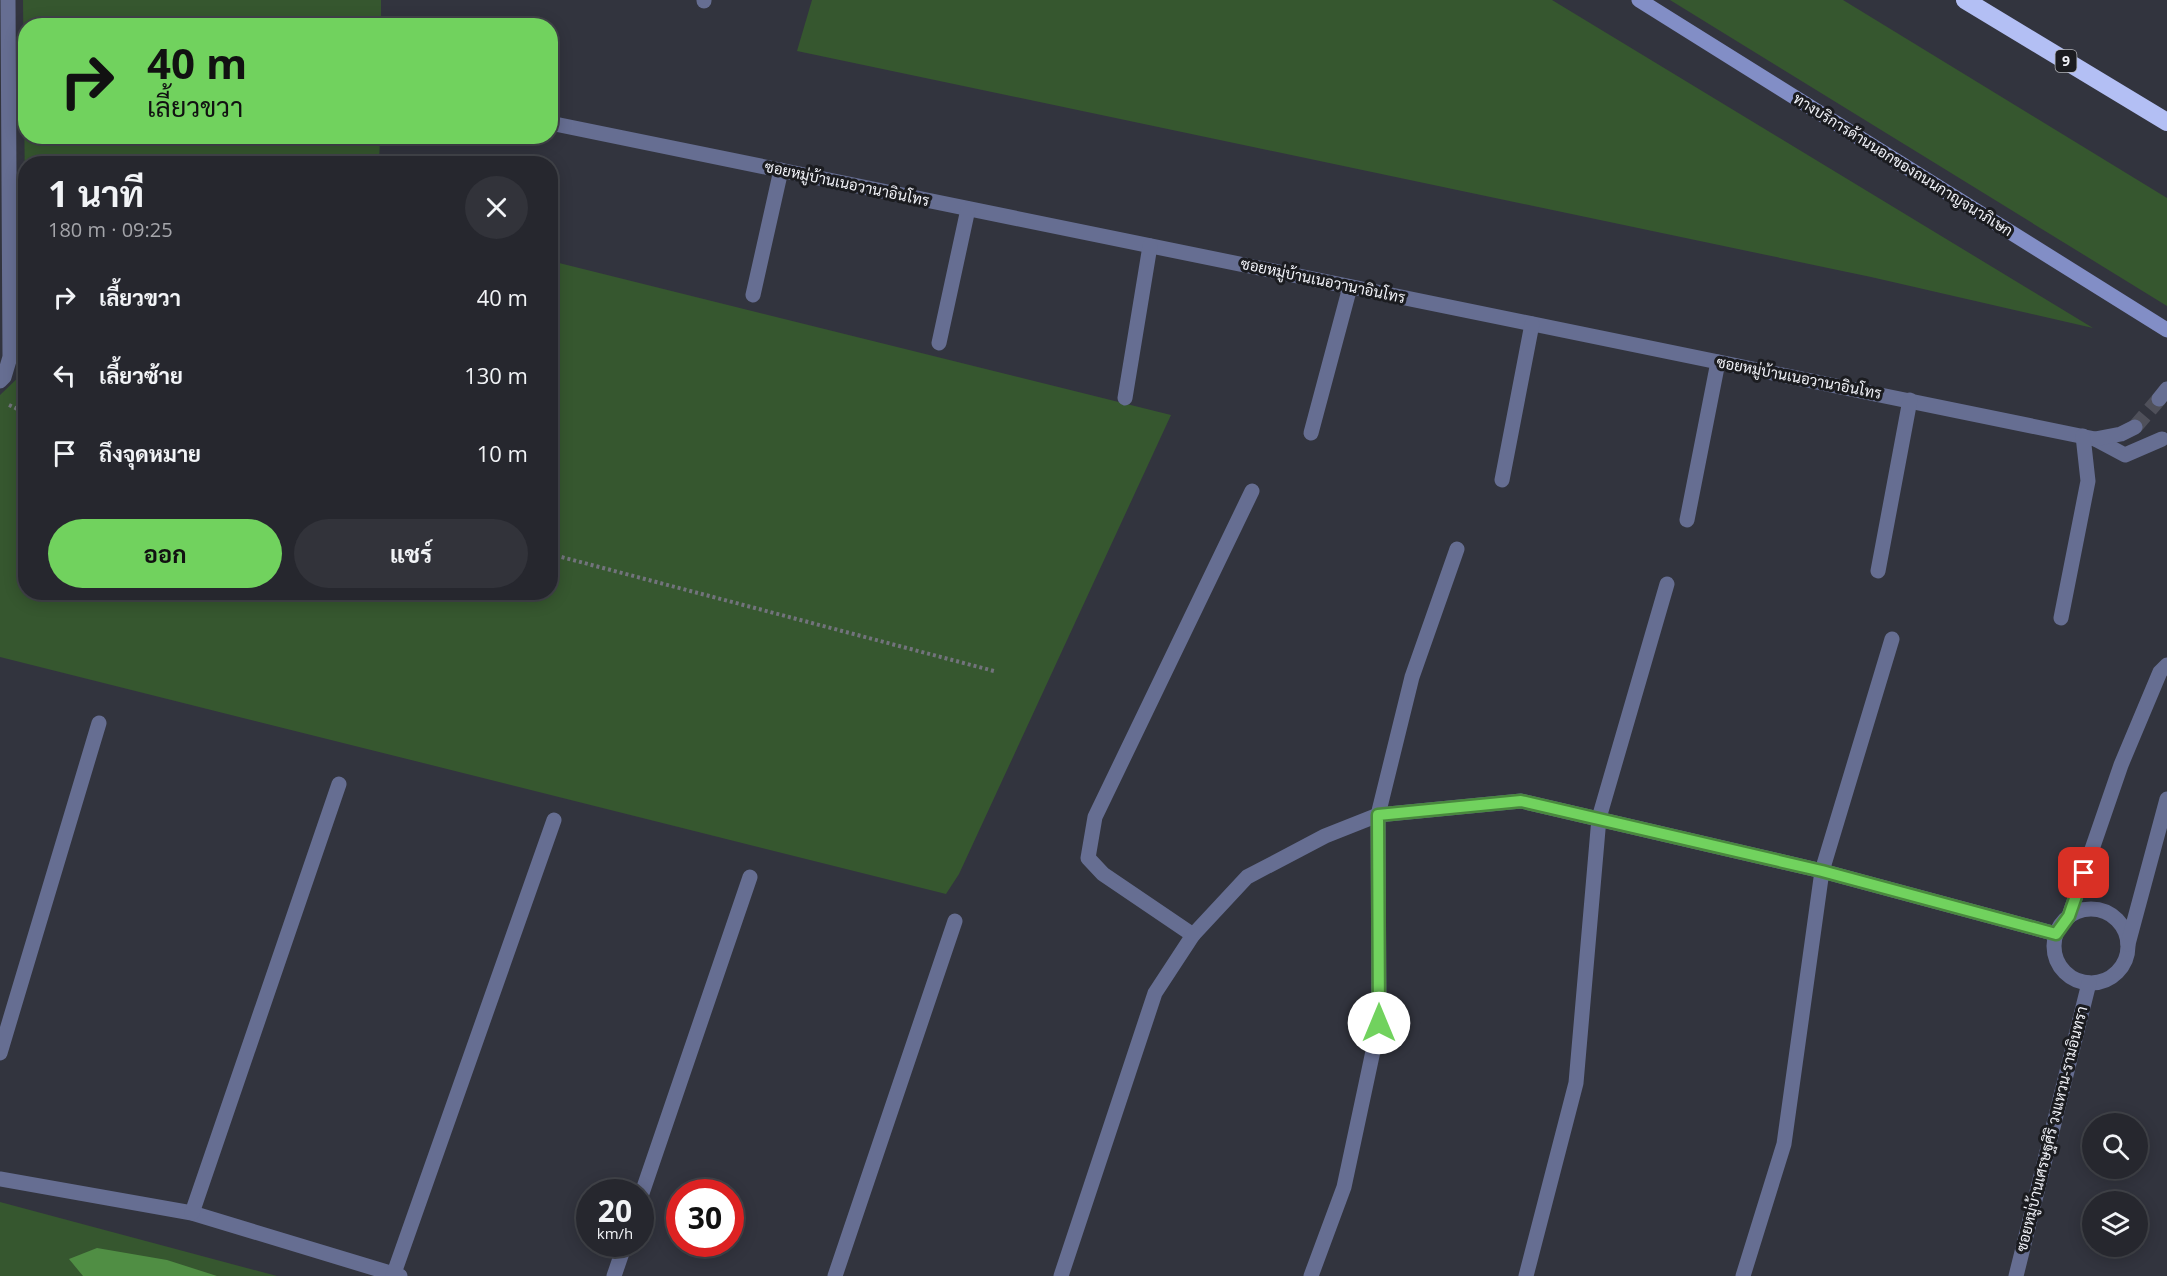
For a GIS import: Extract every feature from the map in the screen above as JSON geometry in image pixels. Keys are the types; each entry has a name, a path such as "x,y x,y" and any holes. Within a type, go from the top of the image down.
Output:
{"highway":[{"name":"9","path":"1965,0 2167,122"}],"main road":[{"name":"ทางบริการด้านนอกของถนนกาญจนาภิเษก","path":"1639,0 2167,330"}],"street":[{"path":"0,381 4,377 10,357 8,0"},
{"name":"ซอยหมู่บ้านเนอวานาอินโทร","path":"558,125 1910,400 2089,438 2125,455 2162,439"},
{"path":"753,295 781,170"},
{"path":"939,343 968,209"},
{"path":"1125,398 1150,246"},
{"path":"1311,433 1350,287"},
{"path":"1502,480 1532,324"},
{"path":"1687,520 1719,362"},
{"path":"1878,571 1910,400"},
{"name":"ซอยหมู่บ้านเนอวานาอินโทร","path":"2089,438 2121,434 2135,427"},
{"path":"2061,618 2088,481 2089,438"},
{"path":"1193,935 1103,874 1088,858 1095,817 1252,491"},
{"path":"1311,1276 1344,1187 1379,1023 1378,815 1412,677 1457,549"},
{"path":"1526,1276 1576,1083 1599,818 1667,584"},
{"path":"1743,1276 1784,1144 1822,871 1893,639"},
{"path":"2167,665 2160,672 2121,765 2069,916 2056,934 2055,956 2067,975 2089,983 2101,981 2120,968 2167,799"},
{"path":"0,1053 99,723"},
{"path":"192,1212 339,784"},
{"path":"1061,1276 1155,993 1193,935 1247,877 1325,836 1378,815 1521,801 1822,871 2056,934"},
{"path":"0,1179 192,1212 396,1275 554,820"},
{"path":"647,1179 750,877"},
{"path":"2069,916 2090,909 2112,915 2126,934 2128,945"},
{"path":"835,1276 955,921"},
{"name":"ซอยหมู่บ้านเศรษฐศิริ วงแหวน-รามอินทรา","path":"2016,1276 2089,983"},
{"path":"614,1276 621,1257"}],"path":[{"path":"558,556 994,671"}],"shaded area":[{"path":"23,0 381,0 381,18 23,18"},
{"path":"812,0 1552,0 2093,328 1871,277 797,51"},
{"path":"1670,0 1843,0 2167,198 2167,306"},
{"path":"24,144 380,144 379,156 25,156"},
{"path":"558,263 1171,415 959,874 946,894 0,657 0,395 18,378 18,600 558,600"},
{"path":"0,1202 277,1276 0,1276"},
{"path":"97,1248 167,1260 217,1276 83,1276 69,1259"}],"tunnel":[{"path":"2135,427 2159,399"}],"route":[{"path":"1379,1023 1378,815 1521,801 1822,871 2056,934 2061,924 2069,916 2084,873"}]}
